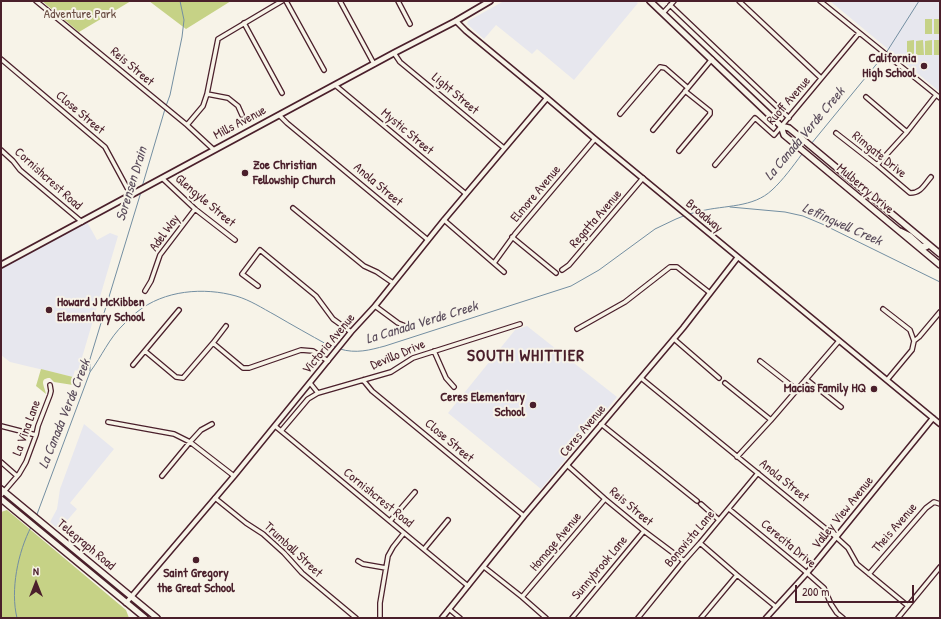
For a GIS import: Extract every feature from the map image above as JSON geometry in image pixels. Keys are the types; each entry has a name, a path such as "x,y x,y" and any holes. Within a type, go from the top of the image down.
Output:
{"main road":[{"name":"Mills Avenue","path":"1,265 279,114 456,21 490,1"},
{"name":"Mulberry Drive","path":"650,1 781,126 784,135 940,265"},
{"name":"Mulberry Drive","path":"781,126 789,128 940,254"},
{"path":"896,229 910,236 921,246 926,247 929,245"},
{"name":"Telegraph Road","path":"2,491 24,507 157,618"},
{"name":"Telegraph Road","path":"1,499 145,618"}],"street":[{"name":"Reis Street","path":"36,1 187,125 214,150"},
{"path":"187,125 203,106 207,94 218,39 282,1"},
{"path":"286,1 324,70"},
{"path":"340,1 374,64"},
{"path":"398,1 410,24"},
{"path":"663,13 674,1"},
{"path":"739,1 822,78"},
{"path":"820,1 940,98"},
{"path":"670,5 789,118"},
{"name":"Broadway","path":"456,21 595,139 940,424"},
{"path":"244,23 282,93"},
{"name":"Ruoff Avenue","path":"715,165 755,118 774,135 859,33"},
{"name":"Light Street","path":"394,53 400,62 504,148"},
{"name":"Close Street","path":"1,59 105,147 132,194"},
{"path":"653,130 712,59"},
{"path":"620,114 660,67 665,68 710,111 710,114 679,151"},
{"name":"Mystic Street","path":"335,85 466,194"},
{"path":"207,94 228,98 238,106 242,115"},
{"path":"877,165 907,132 936,95"},
{"path":"866,97 907,132"},
{"name":"Victoria Avenue","path":"126,603 234,476 351,332 375,306 444,220 547,98"},
{"name":"Anola Street","path":"279,114 287,123 428,240"},
{"name":"Rimgate Drive","path":"836,133 910,193 919,192 930,177"},
{"name":"Elmore Avenue","path":"494,263 512,237 595,139"},
{"name":"Cornishcrest Road","path":"1,150 20,170 82,222"},
{"name":"Glengyle Street","path":"162,178 196,209 235,240"},
{"name":"Regatta Avenue","path":"562,270 569,265 643,178"},
{"path":"293,208 364,266 377,272 393,283"},
{"name":"Adel Way","path":"145,291 151,281 160,255 196,209"},
{"path":"444,220 504,272"},
{"path":"512,237 556,273"},
{"path":"258,286 242,274 260,250 316,296 333,319 351,332"},
{"name":"Ceres Avenue","path":"442,618 524,516 674,339 738,257"},
{"path":"577,329 625,302 670,267 677,267 710,293"},
{"path":"375,306 398,323 405,326"},
{"path":"883,309 910,330 914,341 912,350 887,380"},
{"path":"133,366 179,310"},
{"path":"914,341 940,312"},
{"name":"Devillo Drive","path":"318,393 391,372 413,358 520,324"},
{"path":"145,351 176,377 183,378 226,326"},
{"path":"674,339 719,378"},
{"path":"737,457 839,341"},
{"path":"213,343 243,368 248,368 301,350 313,350 328,361"},
{"path":"434,351 446,378 454,387"},
{"path":"760,361 797,390"},
{"name":"Anola Street","path":"641,378 836,537 848,548 856,564 908,606"},
{"name":"Close Street","path":"363,380 372,391 524,516"},
{"path":"806,380 841,407"},
{"path":"310,383 318,393"},
{"path":"725,383 771,420"},
{"name":"La Vina Lane","path":"2,491 17,476 26,462 50,395 50,385"},
{"name":"Victoria Avenue","path":"281,431 308,399 318,393"},
{"name":"Valley View Avenue","path":"766,618 806,573 933,418"},
{"path":"108,422 174,434 190,442 234,476"},
{"path":"162,476 201,430 212,424"},
{"path":"602,424 719,520"},
{"path":"1,426 36,435"},
{"name":"Cornishcrest Road","path":"274,426 468,586"},
{"path":"1,462 17,476"},
{"name":"Reis Street","path":"567,466 644,532 684,561"},
{"name":"Bonavista Lane","path":"638,618 758,473"},
{"path":"390,521 415,492"},
{"name":"Trumball Street","path":"215,498 246,523 263,534 284,553 302,573 356,618"},
{"name":"Homage Avenue","path":"522,597 605,500"},
{"name":"Theis Avenue","path":"869,574 926,508 934,502 940,504"},
{"name":"Cerecita Drive","path":"729,509 824,588 831,604 837,613 843,618"},
{"path":"424,549 448,520"},
{"path":"380,618 380,602 388,556 404,532"},
{"name":"Sunnybrook Lane","path":"572,618 644,532"},
{"path":"700,544 776,607"},
{"path":"358,561 363,564 386,568"},
{"path":"484,567 546,618"},
{"path":"898,618 940,567"},
{"path":"701,618 737,575"},
{"path":"449,609 460,618"},
{"path":"833,618 837,613"}],"shaded area":[{"path":"504,1 635,1 638,3 574,80 537,49 532,54 496,25 484,39 467,24 468,21"},
{"name":"California High School","path":"830,1 940,1 940,92 877,40"},
{"name":"Howard J McKibben Elementary School","path":"86,220 97,240 110,233 118,236 78,371 75,370 73,377 10,362 1,355 1,265"},
{"name":"Ceres Elementary School","path":"527,326 617,397 541,489 448,413 515,330"},
{"path":"84,424 114,449 70,503 77,509 59,530 50,522 57,509 60,489"}],"green space":[{"name":"Adventure Park","path":"42,1 131,1 79,32"},
{"name":"Adventure Park","path":"149,1 231,1 186,29"},
{"path":"925,19 932,19 932,34 925,34"},
{"path":"934,19 940,19 940,34 934,34"},
{"path":"914,40 914,55 907,55 907,41"},
{"path":"923,40 924,55 916,55 916,41"},
{"path":"932,40 932,55 925,55 925,41"},
{"path":"934,40 940,40 940,55 934,55"},
{"path":"41,369 75,378 73,385 54,382 50,378 46,378 43,383 46,394 36,386"},
{"path":"7,510 126,610 129,618 1,618 1,512"}],"waterway":[{"name":"Sorensen Drain","path":"166,106 170,95 182,37 184,20 180,1"},
{"name":"La Canada Verde Creek","path":"886,53 919,1"},
{"name":"La Canada Verde Creek","path":"811,144 884,55"},
{"name":"Sorensen Drain","path":"142,187 165,109"},
{"name":"La Canada Verde Creek","path":"689,214 748,203 764,196 780,182 802,154"},
{"name":"Sorensen Drain","path":"90,371 90,359 141,192"},
{"name":"Leffingwell Creek","path":"730,207 785,212 803,216 940,282"},
{"name":"La Canada Verde Creek","path":"340,349 357,351 385,346 571,286 599,270 655,229 686,215"},
{"name":"La Canada Verde Creek","path":"36,517 90,372 119,329 135,314 148,305 159,299 185,292 198,291 224,293 251,302 328,345 335,347"},
{"name":"La Canada Verde Creek","path":"17,618 14,595 16,571 22,548 31,527"}],"place":[{"name":"California High School","path":"924,66"},
{"name":"Zoe Christian Fellowship Church","path":"245,173"},
{"name":"Howard J McKibben Elementary School","path":"49,310"},
{"name":"Macias Family HQ","path":"874,389"},
{"name":"Ceres Elementary School","path":"533,405"},
{"name":"Saint Gregory the Great School","path":"196,560"}],"district":[{"name":"SOUTH WHITTIER","path":"526,356"}]}
